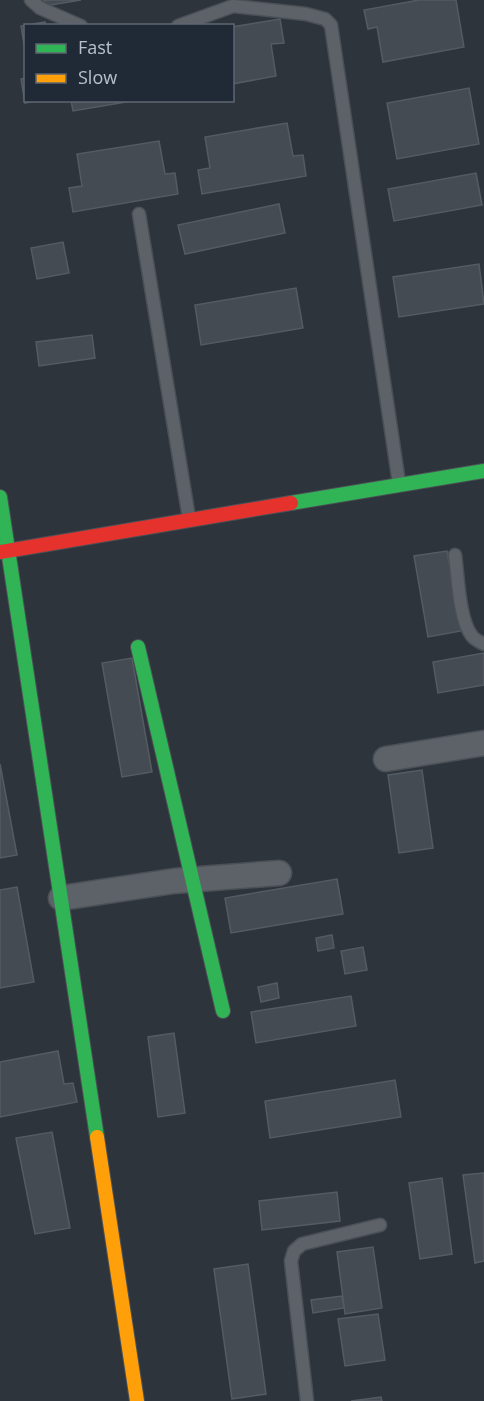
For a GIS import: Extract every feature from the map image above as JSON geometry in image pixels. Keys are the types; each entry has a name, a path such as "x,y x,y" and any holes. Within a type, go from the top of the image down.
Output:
{"street":[{"path":"4,552 484,471"},
{"path":"0,497 4,552 61,898 137,1401"},
{"path":"138,646 223,1011"},
{"path":"386,759 484,742"},
{"path":"61,898 193,880 279,873"}],"lane":[{"path":"31,0 49,13 76,24"},
{"path":"183,24 232,6 306,14 325,20 331,25 399,484"},
{"path":"139,214 190,520"},
{"path":"455,555 468,630 473,638 484,644"},
{"path":"307,1401 291,1261 294,1251 302,1244 380,1226"}],"building":[{"path":"44,0 81,0 45,6"},
{"path":"419,0 456,0 464,47 383,62 377,27 368,29 364,10"},
{"path":"280,19 284,43 271,44 276,76 234,84 234,27"},
{"path":"21,26 24,26 24,43"},
{"path":"24,78 24,97 21,79"},
{"path":"469,88 479,144 397,159 387,103"},
{"path":"71,102 126,102 73,111"},
{"path":"287,123 293,156 303,155 306,176 202,194 198,170 210,168 205,137"},
{"path":"159,141 165,174 175,173 178,194 73,212 69,188 82,186 77,154"},
{"path":"476,173 482,205 394,221 388,189"},
{"path":"279,204 285,233 185,254 178,225"},
{"path":"63,242 69,273 37,279 31,248"},
{"path":"479,264 484,304 399,317 393,277"},
{"path":"296,288 303,328 201,345 195,305"},
{"path":"92,335 95,358 39,366 36,342"},
{"path":"447,551 461,631 428,637 414,556"},
{"path":"484,653 484,685 438,693 433,662"},
{"path":"132,658 152,772 122,777 102,663"},
{"path":"0,764 17,855 0,858"},
{"path":"422,770 433,848 399,853 388,775"},
{"path":"337,879 343,914 231,933 225,898"},
{"path":"17,887 34,982 0,988 0,890"},
{"path":"332,935 334,948 318,951 316,938"},
{"path":"363,947 367,970 345,974 341,951"},
{"path":"277,983 279,998 261,1002 258,987"},
{"path":"351,996 356,1026 256,1043 251,1012"},
{"path":"174,1033 185,1113 158,1117 148,1037"},
{"path":"58,1051 64,1084 73,1083 77,1102 0,1117 0,1062"},
{"path":"395,1080 401,1117 270,1138 265,1101"},
{"path":"52,1132 70,1228 35,1234 16,1138"},
{"path":"484,1173 484,1261 475,1263 463,1175"},
{"path":"442,1178 452,1254 420,1259 409,1183"},
{"path":"337,1192 340,1221 262,1230 259,1201"},
{"path":"373,1247 382,1308 345,1314 337,1252"},
{"path":"248,1264 266,1394 232,1399 214,1269"},
{"path":"342,1296 344,1308 313,1313 311,1300"},
{"path":"378,1314 385,1360 345,1366 338,1319"},
{"path":"381,1397 382,1401 351,1401"}],"traffic: fast":[{"path":"291,503 484,471"},
{"path":"0,497 97,1137"},
{"path":"138,647 223,1011"}],"traffic: slow":[{"path":"97,1137 137,1401"}],"traffic: jam":[{"path":"0,552 291,503"}]}
